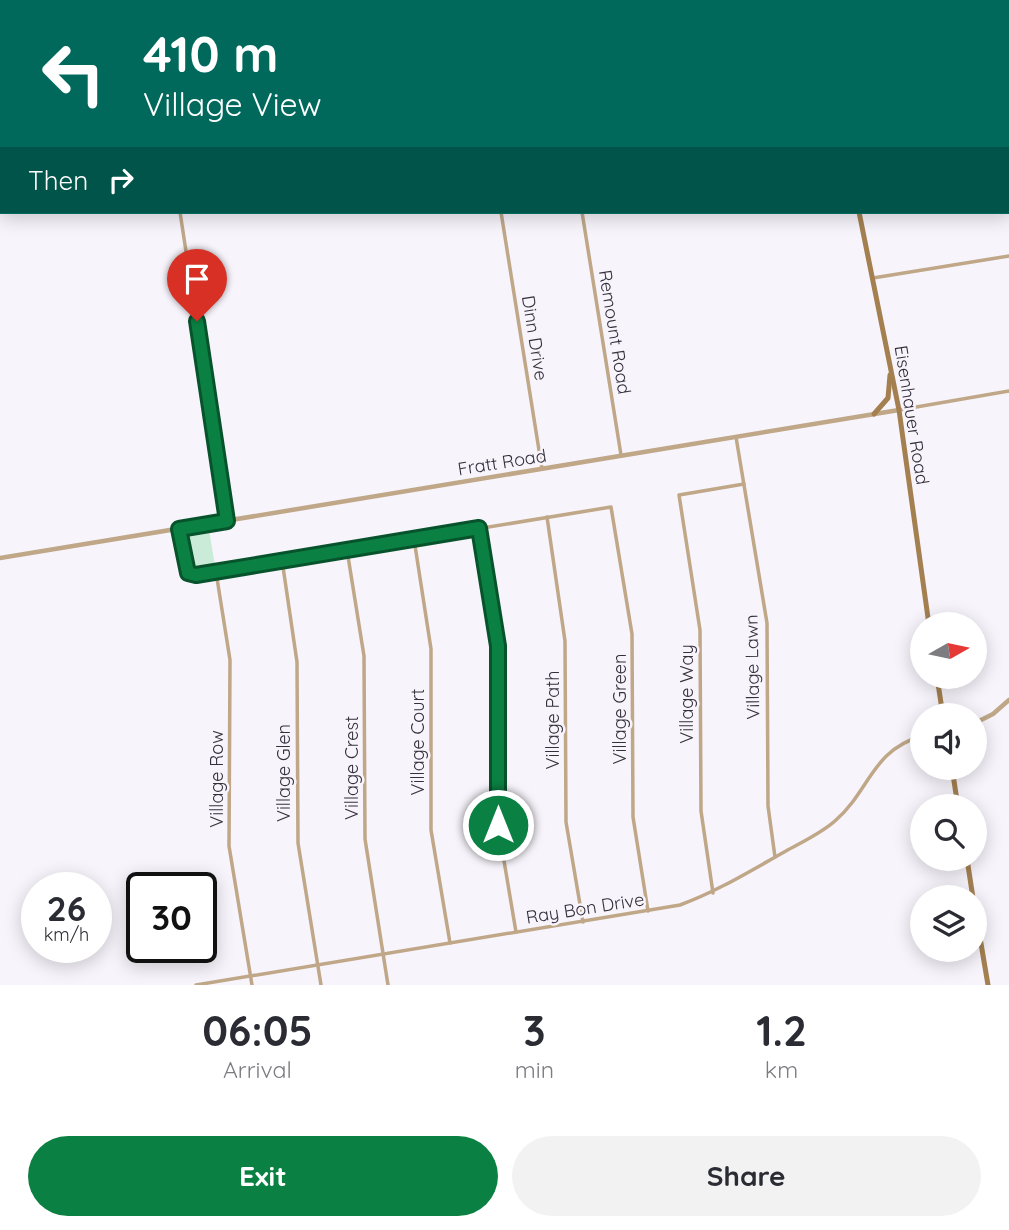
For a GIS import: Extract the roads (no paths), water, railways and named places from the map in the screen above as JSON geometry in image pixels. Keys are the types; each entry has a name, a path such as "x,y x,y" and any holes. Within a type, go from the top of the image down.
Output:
{"main road":[{"name":"Eisenhauer Road","path":"859,214 899,410 927,612"},
{"path":"874,414 888,398 889,361"},
{"path":"984,962 988,985"}],"street":[{"path":"180,214 227,521"},
{"name":"Dinn Drive","path":"501,214 542,469"},
{"name":"Remount Road","path":"582,214 621,458"},
{"path":"871,279 1009,256"},
{"name":"Fratt Road","path":"0,558 621,458 1009,391"},
{"name":"Village Lawn","path":"736,437 767,623 768,806 775,857"},
{"name":"Village Way","path":"713,893 701,811 700,630 679,495 744,484"},
{"name":"Village Green","path":"547,517 611,507 632,634 633,817 648,911"},
{"path":"179,529 188,573 196,575 547,517"},
{"name":"Village Path","path":"547,517 565,641 566,822 583,922"},
{"path":"479,528 498,646 498,825 517,933"},
{"name":"Village Court","path":"414,539 431,649 431,830 450,944"},
{"name":"Village Crest","path":"347,550 364,656 365,839 388,985"},
{"name":"Village Glen","path":"282,560 297,662 298,843 321,985"},
{"name":"Village Row","path":"216,572 230,660 229,846 252,985"},
{"path":"987,717 1009,700"},
{"name":"Ray Bon Drive","path":"196,985 648,911 713,893 836,820 882,758 910,740"}]}
